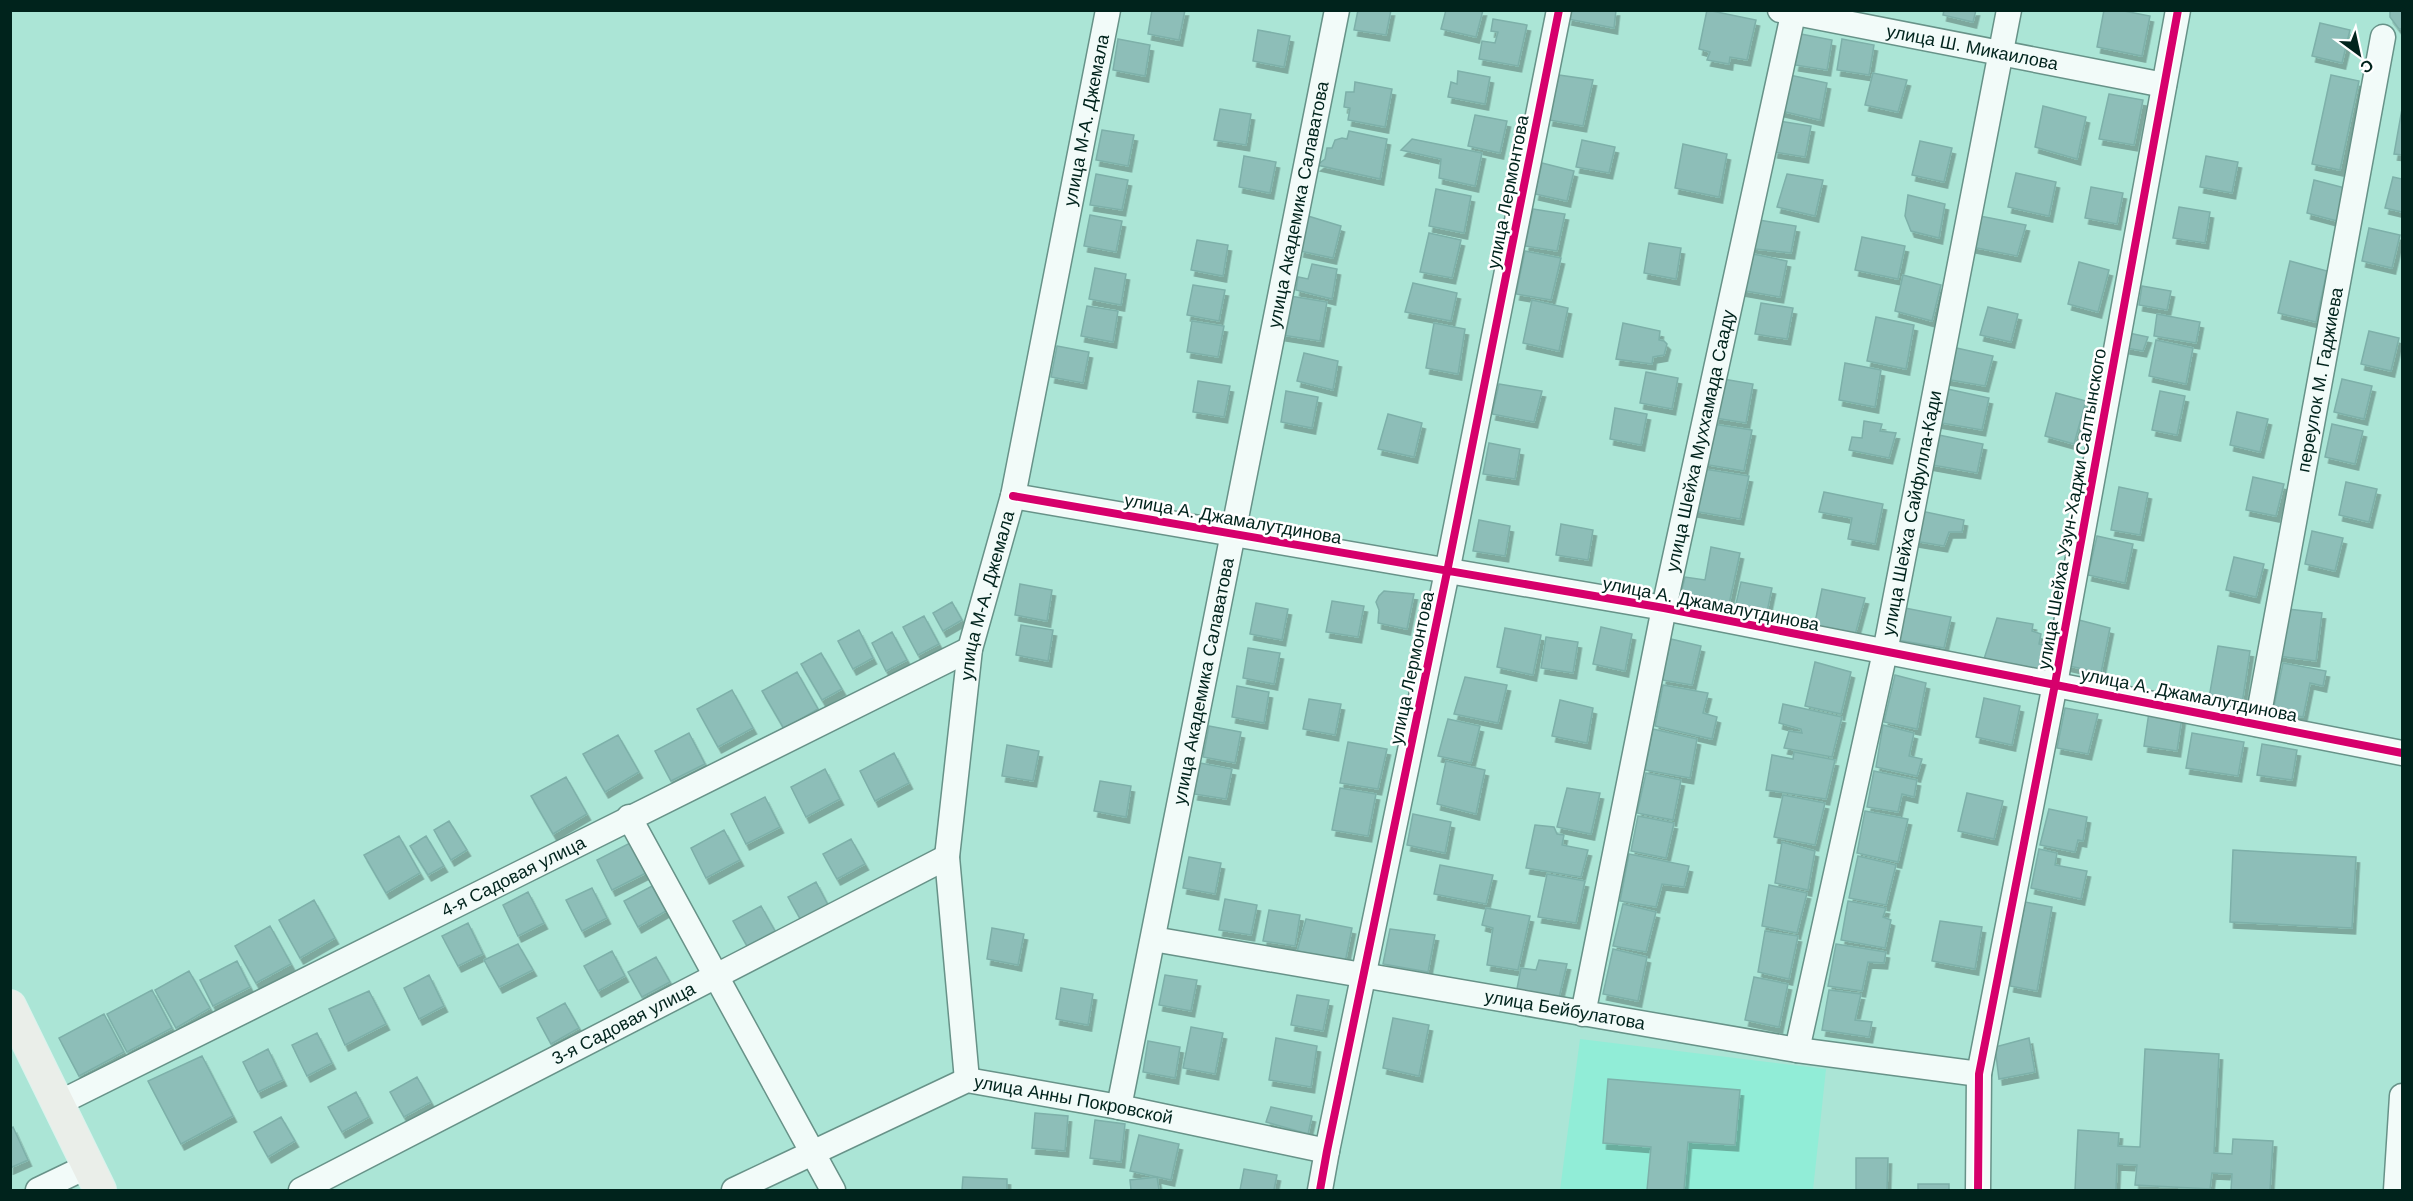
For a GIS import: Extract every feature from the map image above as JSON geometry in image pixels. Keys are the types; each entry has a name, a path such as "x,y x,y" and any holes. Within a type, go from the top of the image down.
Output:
{"main road":[{"path":"10,1006 94,1178"}],"street":[{"name":"улица М-А. Джемала","path":"967,1080 947,857 970,649 1012,496 1108,10"},
{"name":"улица Академика Салаватова","path":"1119,1107 1337,10"},
{"name":"улица Лермонтова","path":"1320,1191 1559,10"},
{"name":"улица Шейха Сайфулла-Кади","path":"1797,1050 1885,652 2009,10"},
{"name":"улица Шейха Узун-Хаджи Салтынского","path":"1978,1191 1979,1074 2055,684 2178,10"},
{"name":"улица Ш. Микаилова","path":"1789,11 2164,86"},
{"name":"улица Шейха Муххамада Сааду","path":"1583,1014 1664,608 1789,11"},
{"name":"переулок М. Гаджиева","path":"2257,724 2383,37"},
{"name":"улица А. Джамалутдинова","path":"1012,496 1664,608 2403,753"},
{"name":"4-я Садовая улица","path":"57,1104 970,649"},
{"path":"629,817 833,1191"},
{"name":"3-я Садовая улица","path":"301,1191 947,857"},
{"name":"улица Бейбулатова","path":"1153,939 1797,1050 1979,1074"},
{"name":"улица Анны Покровской","path":"734,1191 967,1080 1119,1107 1327,1151"},
{"path":"2396,1191 2403,1096"},
{"path":"38,1191 94,1178"}],"shaded area":[{"path":"1580,1039 1826,1069 1813,1190 1560,1190"}],"building":[{"path":"1152,10 1185,10 1179,40 1148,34"},
{"path":"1358,10 1391,10 1386,35 1354,30"},
{"path":"1446,10 1483,10 1476,37 1441,29"},
{"path":"1570,10 1616,10 1614,28 1568,19"},
{"path":"1707,10 1756,20 1747,60 1730,57 1729,64 1707,60 1710,52 1699,49"},
{"path":"1944,10 1976,10 1973,22 1943,15"},
{"path":"2104,10 2119,10 2150,16 2142,56 2097,47"},
{"path":"2390,10 2402,10 2402,29 2399,29 2390,17"},
{"path":"1493,19 1527,25 1518,66 1479,59 1482,41 1495,43 1498,32 1491,31"},
{"path":"2320,23 2350,30 2342,63 2312,56"},
{"path":"1258,30 1290,36 1284,67 1253,61"},
{"path":"1801,34 1832,40 1827,70 1795,65"},
{"path":"1118,39 1150,45 1145,76 1113,70"},
{"path":"1842,39 1874,45 1869,75 1837,70"},
{"path":"1458,71 1490,77 1485,104 1448,97 1451,82 1457,84"},
{"path":"1873,73 1907,80 1898,112 1865,105"},
{"path":"1785,74 1827,83 1820,120 1777,110"},
{"path":"1559,75 1593,80 1583,126 1549,120"},
{"path":"2331,75 2359,81 2340,170 2312,164"},
{"path":"1355,82 1392,89 1385,127 1348,120 1350,108 1344,107 1346,92 1354,92"},
{"path":"2109,94 2143,100 2134,145 2099,139"},
{"path":"2043,106 2086,117 2077,159 2035,147"},
{"path":"1220,109 1251,114 1246,145 1214,140"},
{"path":"2402,109 2402,155 2394,154"},
{"path":"1475,115 1507,121 1500,153 1468,146"},
{"path":"1779,121 1811,126 1805,157 1774,152"},
{"path":"1102,130 1134,135 1128,166 1096,160"},
{"path":"1349,131 1387,139 1380,179 1317,165 1325,159 1327,148 1332,148 1335,140 1347,139"},
{"path":"1412,139 1482,153 1475,186 1439,178 1441,159 1401,150"},
{"path":"1582,140 1615,147 1609,173 1576,167"},
{"path":"1920,141 1952,148 1944,182 1912,175"},
{"path":"1683,144 1727,154 1719,197 1675,188"},
{"path":"1244,156 1276,162 1270,193 1239,187"},
{"path":"2206,156 2238,162 2232,193 2200,187"},
{"path":"1542,163 1574,171 1567,201 1535,194"},
{"path":"2016,173 2056,182 2049,216 2008,207"},
{"path":"1096,174 1128,180 1122,210 1090,205"},
{"path":"1787,174 1823,180 1815,216 1777,207"},
{"path":"2393,177 2402,179 2402,212 2385,208"},
{"path":"2314,180 2345,188 2337,221 2307,213"},
{"path":"2091,187 2123,193 2117,224 2085,218"},
{"path":"1436,189 1471,196 1464,233 1429,226"},
{"path":"1908,195 1945,204 1939,238 1911,231 1905,216"},
{"path":"2179,207 2210,212 2205,243 2173,238"},
{"path":"1533,209 1565,214 1557,251 1525,246"},
{"path":"1090,215 1122,221 1116,252 1084,246"},
{"path":"1308,216 1341,226 1333,258 1300,251"},
{"path":"1980,216 2026,225 2017,256 1972,247"},
{"path":"1753,219 1796,226 1791,253 1747,248"},
{"path":"2369,228 2400,235 2392,268 2362,261"},
{"path":"1429,233 1461,240 1452,278 1420,272"},
{"path":"1862,237 1905,246 1898,279 1855,270"},
{"path":"1197,240 1228,245 1223,276 1191,270"},
{"path":"1649,243 1681,248 1676,279 1644,273"},
{"path":"1525,251 1561,258 1551,300 1516,294"},
{"path":"1748,253 1787,261 1780,297 1740,290"},
{"path":"2290,261 2327,271 2316,322 2278,313"},
{"path":"2079,262 2109,270 2098,312 2068,304"},
{"path":"1312,264 1337,269 1332,299 1296,290 1298,277 1308,279"},
{"path":"1095,268 1126,274 1121,305 1089,299"},
{"path":"1903,275 1941,285 1932,321 1895,311"},
{"path":"1413,283 1457,293 1451,321 1405,312"},
{"path":"1193,285 1225,290 1219,321 1187,315"},
{"path":"2142,286 2171,291 2167,310 2139,305"},
{"path":"1290,296 1327,302 1320,341 1282,335"},
{"path":"1532,300 1568,308 1559,351 1523,343"},
{"path":"1761,303 1793,308 1787,339 1755,334"},
{"path":"1087,306 1118,311 1113,342 1081,336"},
{"path":"1988,307 2018,314 2011,342 1980,335"},
{"path":"2157,314 2200,322 2196,343 2154,336"},
{"path":"1876,317 1914,325 1906,369 1867,361"},
{"path":"1192,321 1224,326 1218,357 1187,352"},
{"path":"1434,323 1465,329 1458,374 1426,368"},
{"path":"1623,323 1660,331 1659,340 1667,344 1664,355 1653,357 1652,364 1616,359"},
{"path":"2369,331 2399,338 2391,371 2361,364"},
{"path":"2129,333 2148,337 2143,351 2126,348"},
{"path":"2156,340 2193,348 2186,384 2149,376"},
{"path":"1057,346 1089,352 1083,383 1051,377"},
{"path":"1952,347 1993,356 1985,386 1945,379"},
{"path":"1304,353 1338,361 1333,390 1297,381"},
{"path":"1845,363 1881,370 1875,407 1839,400"},
{"path":"1646,372 1678,378 1672,409 1640,403"},
{"path":"1723,379 1753,384 1746,423 1715,418"},
{"path":"2342,379 2372,386 2364,419 2334,412"},
{"path":"1198,381 1230,386 1224,417 1193,412"},
{"path":"1499,384 1542,391 1534,422 1492,414"},
{"path":"1943,388 1989,398 1982,430 1936,422"},
{"path":"1286,391 1318,397 1312,428 1281,422"},
{"path":"2160,391 2185,396 2177,435 2152,430"},
{"path":"2056,393 2086,401 2074,444 2045,436"},
{"path":"1615,408 1647,414 1641,445 1610,439"},
{"path":"2237,412 2268,419 2260,452 2230,445"},
{"path":"1388,414 1422,423 1414,457 1378,449"},
{"path":"1864,421 1882,424 1880,431 1896,433 1889,458 1849,450 1852,437 1862,438"},
{"path":"1713,424 1752,430 1744,471 1703,464"},
{"path":"2332,424 2363,431 2355,464 2325,457"},
{"path":"1934,434 1983,444 1977,473 1927,464"},
{"path":"1489,443 1520,449 1515,479 1483,474"},
{"path":"1704,469 1749,476 1740,519 1693,511"},
{"path":"2253,477 2284,484 2276,516 2246,510"},
{"path":"2346,482 2377,489 2369,522 2339,515"},
{"path":"2119,487 2148,493 2140,535 2111,530"},
{"path":"1824,492 1883,504 1875,544 1848,539 1852,518 1819,512"},
{"path":"1921,511 1964,520 1962,532 1949,532 1944,546 1914,541"},
{"path":"1479,520 1510,526 1505,556 1473,551"},
{"path":"1561,524 1593,530 1588,560 1556,555"},
{"path":"2312,531 2343,538 2335,571 2305,564"},
{"path":"2097,536 2133,544 2125,583 2088,575"},
{"path":"1711,547 1740,553 1728,609 1679,601 1685,577 1705,580"},
{"path":"2234,557 2264,564 2256,597 2226,590"},
{"path":"1741,582 1772,588 1767,612 1735,608"},
{"path":"1020,584 1052,590 1047,621 1015,615"},
{"path":"1822,589 1865,598 1855,635 1814,627"},
{"path":"1384,591 1414,594 1407,629 1378,623 1379,610 1376,602"},
{"path":"1332,601 1364,606 1358,637 1326,632"},
{"path":"952,602 962,620 943,631 933,613"},
{"path":"1256,603 1288,609 1282,640 1250,634"},
{"path":"1905,608 1951,617 1944,648 1897,640"},
{"path":"2288,609 2322,613 2316,661 2278,656"},
{"path":"924,616 939,644 918,655 903,627"},
{"path":"1997,618 2033,624 2032,631 2041,634 2039,644 2047,646 2043,674 1984,659"},
{"path":"2075,619 2110,628 2101,673 2065,665"},
{"path":"1021,625 1053,630 1048,661 1016,655"},
{"path":"1601,627 1632,634 1625,671 1593,664"},
{"path":"1505,628 1541,635 1533,675 1497,667"},
{"path":"859,630 873,658 853,669 838,641"},
{"path":"892,632 907,660 886,671 872,643"},
{"path":"1546,637 1578,642 1573,673 1541,668"},
{"path":"1671,639 1701,646 1692,685 1662,680"},
{"path":"2218,646 2250,651 2242,704 2209,698"},
{"path":"1248,648 1280,653 1274,684 1243,678"},
{"path":"821,653 842,689 822,700 801,664"},
{"path":"1815,662 1851,672 1841,714 1805,706"},
{"path":"2283,663 2326,671 2323,686 2310,683 2303,717 2273,711"},
{"path":"797,672 818,709 784,729 762,691"},
{"path":"1895,675 1926,683 1917,729 1884,722"},
{"path":"1465,677 1507,685 1498,723 1454,714"},
{"path":"1663,685 1708,693 1703,713 1717,717 1712,739 1655,726"},
{"path":"1237,686 1269,692 1264,723 1232,717"},
{"path":"732,690 753,728 718,747 697,709"},
{"path":"1984,698 2020,706 2012,745 1976,737"},
{"path":"1309,699 1341,704 1335,735 1303,729"},
{"path":"1560,700 1593,708 1587,743 1552,736"},
{"path":"1783,704 1842,717 1832,757 1784,748 1789,731 1802,733 1801,729 1779,723"},
{"path":"2065,708 2098,714 2088,754 2057,748"},
{"path":"2149,712 2182,717 2177,751 2144,746"},
{"path":"1448,719 1480,726 1471,763 1438,756"},
{"path":"1883,725 1914,733 1909,756 1922,759 1917,776 1876,767"},
{"path":"1209,726 1241,732 1235,763 1203,757"},
{"path":"1653,729 1697,739 1690,778 1645,770"},
{"path":"689,733 705,764 671,781 655,751"},
{"path":"2192,733 2244,742 2238,776 2186,768"},
{"path":"618,735 639,772 605,792 583,754"},
{"path":"1348,742 1387,749 1378,789 1340,783"},
{"path":"2262,744 2297,750 2292,780 2257,775"},
{"path":"1007,745 1039,751 1033,781 1002,776"},
{"path":"1794,752 1835,760 1826,799 1766,790 1772,755 1793,759"},
{"path":"894,753 909,783 875,801 860,771"},
{"path":"1446,761 1485,770 1476,814 1437,804"},
{"path":"1200,763 1232,769 1226,799 1194,794"},
{"path":"825,769 840,799 806,817 791,787"},
{"path":"1874,771 1917,780 1914,797 1902,794 1898,812 1867,807"},
{"path":"1646,773 1681,780 1673,820 1637,813"},
{"path":"566,777 587,814 553,834 531,796"},
{"path":"1100,781 1131,786 1126,817 1094,811"},
{"path":"1340,788 1376,794 1368,836 1332,830"},
{"path":"1567,788 1600,793 1591,834 1557,827"},
{"path":"1967,793 2003,801 1994,839 1958,831"},
{"path":"1783,795 1825,803 1815,845 1774,837"},
{"path":"765,797 780,827 746,844 731,814"},
{"path":"2049,809 2087,817 2083,841 2078,840 2075,852 2040,845"},
{"path":"1865,811 1908,819 1898,862 1857,853"},
{"path":"1413,814 1451,822 1445,853 1407,845"},
{"path":"1638,816 1674,823 1666,858 1631,851"},
{"path":"449,821 467,850 451,860 434,830"},
{"path":"1535,825 1554,827 1557,834 1564,835 1562,845 1588,850 1581,877 1526,868"},
{"path":"724,830 740,860 706,878 691,848"},
{"path":"399,836 420,873 386,893 364,855"},
{"path":"426,836 444,866 428,875 410,846"},
{"path":"851,839 865,864 837,879 823,854"},
{"path":"1782,842 1815,851 1808,890 1775,883"},
{"path":"630,843 646,873 612,890 597,860"},
{"path":"2039,849 2057,853 2055,865 2087,871 2081,899 2031,888"},
{"path":"2233,850 2356,857 2352,928 2230,922"},
{"path":"1629,854 1689,866 1684,887 1662,884 1656,907 1620,901"},
{"path":"1858,856 1896,865 1886,905 1849,898"},
{"path":"1189,857 1221,863 1215,894 1183,888"},
{"path":"1440,865 1493,875 1486,904 1434,894"},
{"path":"1547,874 1585,881 1576,923 1538,917"},
{"path":"816,882 829,907 802,922 788,897"},
{"path":"1769,885 1807,893 1797,933 1762,926"},
{"path":"652,886 666,911 638,927 624,901"},
{"path":"592,888 607,918 582,931 566,900"},
{"path":"528,892 544,923 518,936 503,905"},
{"path":"1225,899 1257,905 1251,935 1219,930"},
{"path":"314,900 335,938 300,958 279,920"},
{"path":"1848,901 1886,908 1883,917 1891,920 1885,948 1841,940"},
{"path":"2025,902 2052,907 2037,991 2010,986"},
{"path":"1623,904 1656,912 1646,952 1613,946"},
{"path":"761,906 775,931 747,946 733,921"},
{"path":"1486,908 1530,916 1518,970 1487,965 1493,928 1482,925"},
{"path":"1269,910 1300,915 1295,946 1263,941"},
{"path":"1306,919 1352,928 1345,963 1297,952"},
{"path":"1940,921 1982,927 1975,969 1932,961"},
{"path":"468,923 483,954 458,966 442,936"},
{"path":"270,926 291,964 256,983 235,946"},
{"path":"992,928 1024,934 1018,965 987,959"},
{"path":"1390,929 1435,935 1428,972 1383,964"},
{"path":"1765,931 1798,936 1789,979 1758,972"},
{"path":"518,944 533,970 499,987 484,960"},
{"path":"1836,944 1886,952 1884,963 1868,962 1862,991 1828,986"},
{"path":"1613,949 1647,957 1638,1001 1603,994"},
{"path":"612,951 625,976 598,991 584,966"},
{"path":"656,957 670,982 642,997 628,972"},
{"path":"1539,960 1567,964 1558,1002 1516,994 1521,968 1536,970"},
{"path":"237,961 250,987 213,1006 200,980"},
{"path":"189,971 210,1008 176,1028 155,990"},
{"path":"429,975 444,1006 419,1019 404,988"},
{"path":"1165,975 1197,980 1191,1011 1159,1005"},
{"path":"1754,977 1788,984 1779,1027 1745,1020"},
{"path":"1061,988 1093,994 1088,1025 1056,1019"},
{"path":"152,990 172,1028 127,1052 107,1014"},
{"path":"1829,990 1861,994 1855,1020 1872,1022 1869,1037 1822,1030"},
{"path":"369,991 386,1024 345,1045 329,1009"},
{"path":"1297,995 1329,1000 1323,1031 1291,1025"},
{"path":"565,1003 579,1028 551,1044 537,1018"},
{"path":"104,1014 124,1052 79,1076 59,1038"},
{"path":"1393,1018 1429,1025 1419,1076 1383,1068"},
{"path":"1191,1027 1223,1033 1215,1074 1183,1068"},
{"path":"317,1033 332,1063 307,1076 292,1045"},
{"path":"1276,1038 1317,1046 1311,1087 1269,1080"},
{"path":"2029,1038 2035,1072 1999,1079 1995,1047"},
{"path":"1148,1041 1180,1047 1175,1078 1143,1072"},
{"path":"268,1049 283,1080 258,1092 243,1062"},
{"path":"2145,1049 2219,1054 2214,1153 2232,1154 2233,1139 2273,1141 2270,1190 2231,1190 2232,1174 2212,1173 2210,1189 2135,1185 2137,1165 2117,1164 2116,1190 2075,1190 2078,1130 2119,1133 2118,1146 2140,1147"},
{"path":"202,1056 233,1116 181,1144 148,1081"},
{"path":"417,1077 431,1102 404,1117 390,1092"},
{"path":"1608,1079 1740,1090 1735,1145 1688,1142 1684,1190 1647,1190 1651,1147 1603,1143"},
{"path":"356,1092 369,1117 342,1132 328,1107"},
{"path":"1271,1107 1312,1116 1308,1134 1266,1122"},
{"path":"1035,1113 1068,1116 1065,1151 1032,1148"},
{"path":"281,1117 295,1141 268,1157 254,1132"},
{"path":"1095,1120 1125,1124 1121,1162 1090,1158"},
{"path":"13,1127 28,1160 10,1168 10,1129"},
{"path":"1139,1135 1179,1144 1171,1180 1130,1171"},
{"path":"1856,1158 1888,1158 1887,1190 1856,1190"},
{"path":"1244,1169 1277,1175 1274,1190 1240,1190"},
{"path":"963,1177 1007,1179 1007,1190 962,1190"},
{"path":"1157,1177 1159,1190 1131,1190 1130,1180"},
{"path":"1918,1184 1949,1184 1949,1190 1918,1190"}],"cycle path":[{"path":"1320,1190 1559,10"},
{"path":"1978,1190 1979,1074 2055,684 2178,10"},
{"path":"1013,496 1664,608 2402,753"}]}
